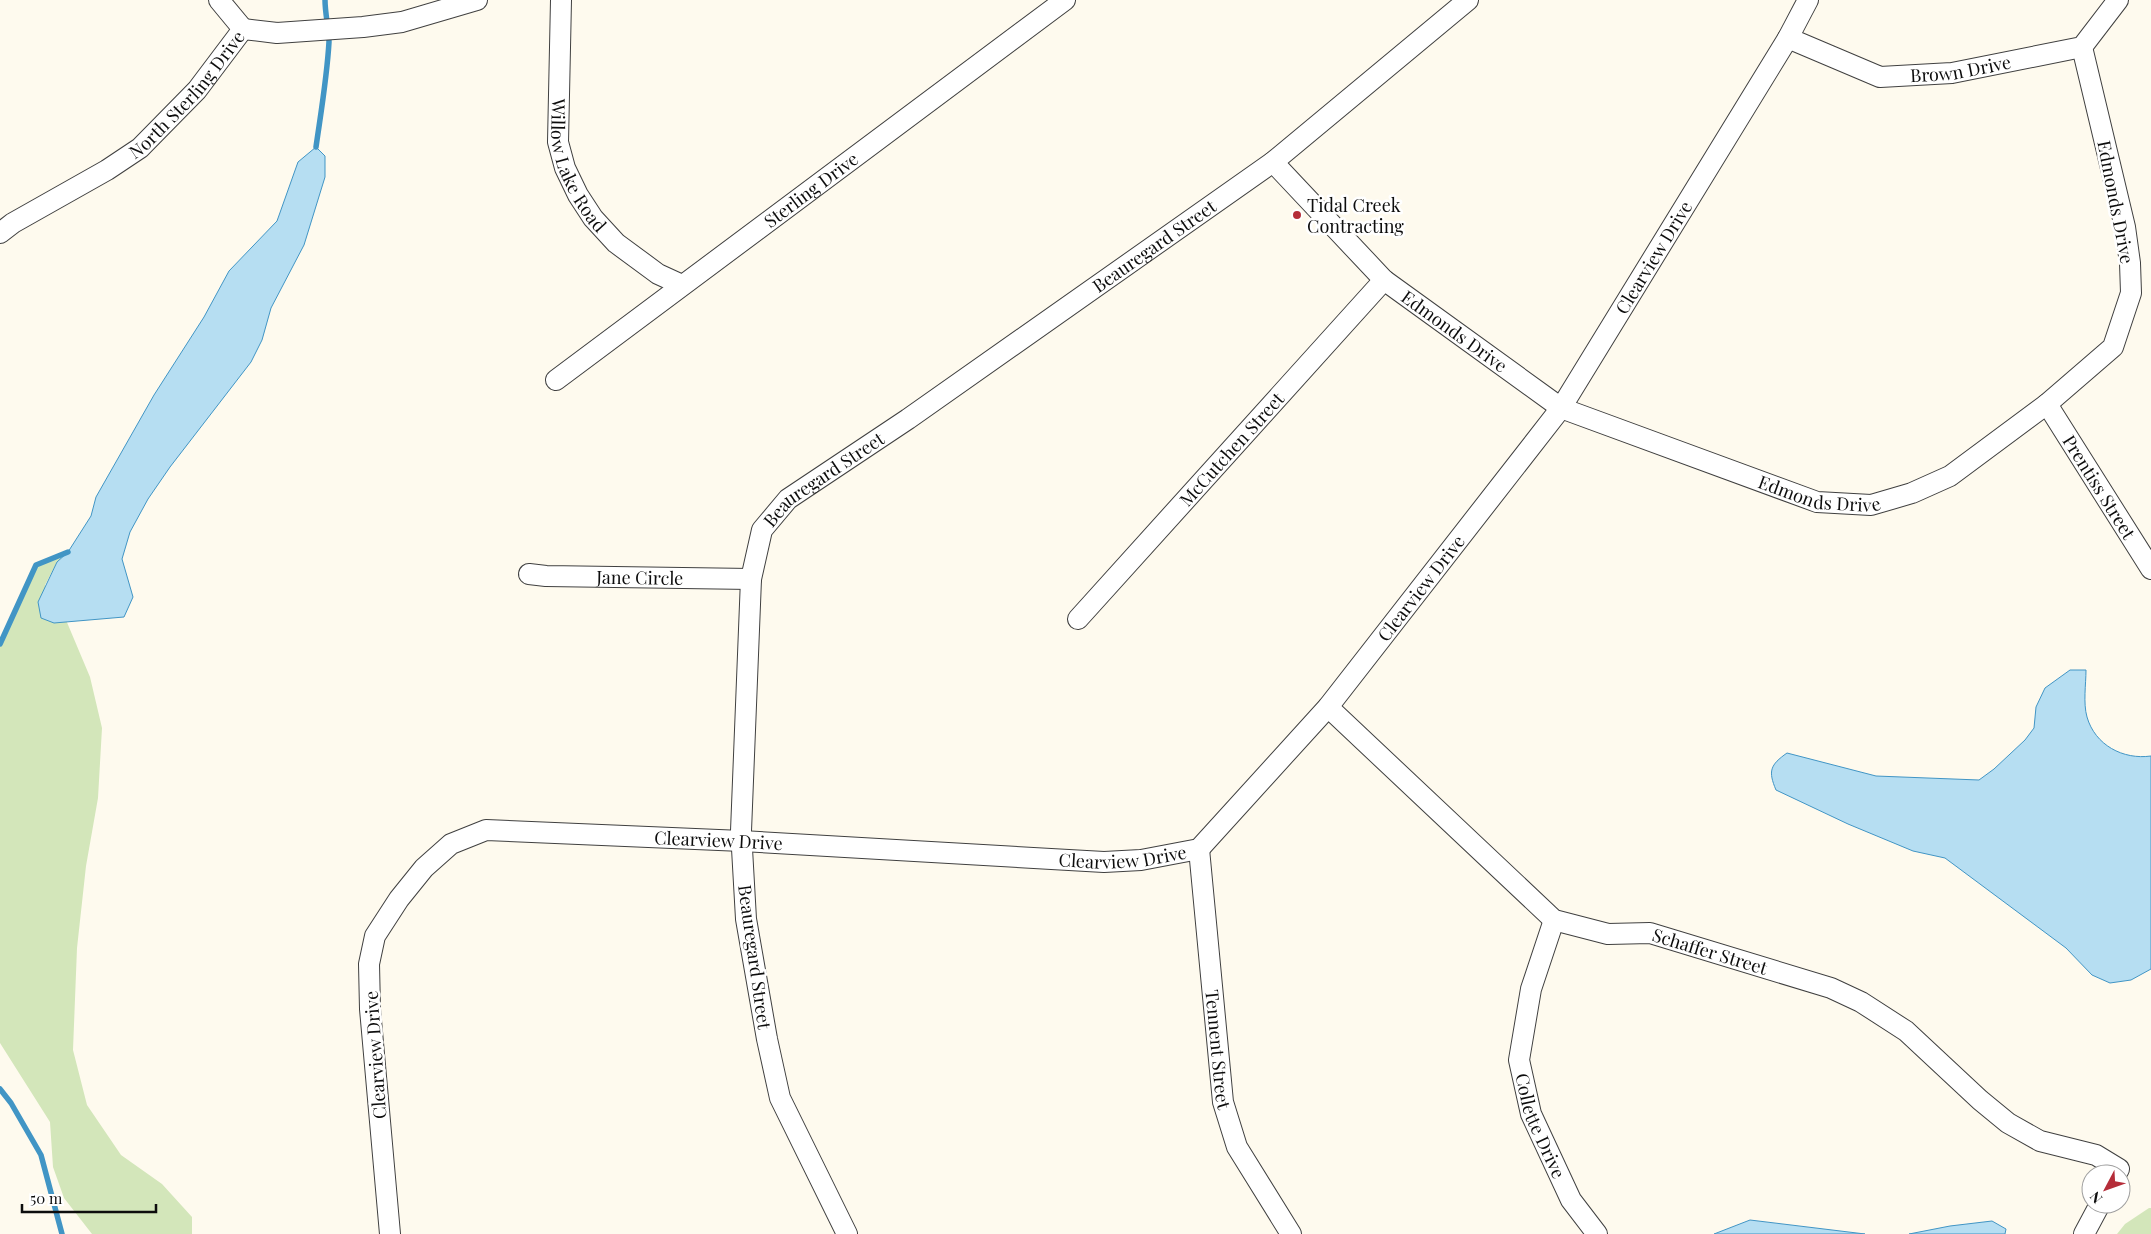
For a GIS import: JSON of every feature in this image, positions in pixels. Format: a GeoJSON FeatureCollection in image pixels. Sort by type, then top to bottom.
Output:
{"type":"FeatureCollection","features":[{"type":"Feature","properties":{"kind":"street"},"geometry":{"type":"LineString","coordinates":[[219,0],[243,29]]}},
{"type":"Feature","properties":{"kind":"street","name":"North Sterling Drive"},"geometry":{"type":"LineString","coordinates":[[0,233],[13,223],[107,170],[140,148],[197,90],[243,29],[277,33],[363,27],[402,22],[477,0]]}},
{"type":"Feature","properties":{"kind":"street","name":"Willow Lake Road"},"geometry":{"type":"LineString","coordinates":[[561,0],[558,142],[565,168],[578,195],[593,218],[616,243],[658,274],[682,286]]}},
{"type":"Feature","properties":{"kind":"street","name":"Sterling Drive"},"geometry":{"type":"LineString","coordinates":[[556,380],[1064,0]]}},
{"type":"Feature","properties":{"kind":"street","name":"Beauregard Street"},"geometry":{"type":"LineString","coordinates":[[847,1234],[780,1098],[767,1039],[746,919],[742,841],[751,579],[762,530],[788,499],[908,419],[1273,162],[1468,0]]}},
{"type":"Feature","properties":{"kind":"street","name":"Clearview Drive"},"geometry":{"type":"LineString","coordinates":[[390,1234],[370,1009],[369,964],[375,936],[382,922],[424,868],[451,844],[486,830],[742,841],[1104,862],[1141,860],[1199,849],[1328,707],[1560,408],[1788,38],[1808,0]]}},
{"type":"Feature","properties":{"kind":"street"},"geometry":{"type":"LineString","coordinates":[[2082,47],[2118,0]]}},
{"type":"Feature","properties":{"kind":"street","name":"Brown Drive"},"geometry":{"type":"LineString","coordinates":[[1788,38],[1880,77],[1952,73],[2082,47]]}},
{"type":"Feature","properties":{"kind":"street","name":"Edmonds Drive"},"geometry":{"type":"LineString","coordinates":[[1273,162],[1384,280],[1560,408],[1817,502],[1871,505],[1912,493],[1950,476],[2046,404],[2113,348],[2131,293],[2130,263],[2125,227],[2082,47]]}},
{"type":"Feature","properties":{"kind":"street","name":"McCutchen Street"},"geometry":{"type":"LineString","coordinates":[[1078,618],[1384,280]]}},
{"type":"Feature","properties":{"kind":"street","name":"Prentiss Street"},"geometry":{"type":"LineString","coordinates":[[2046,404],[2151,569]]}},
{"type":"Feature","properties":{"kind":"street","name":"Jane Circle"},"geometry":{"type":"LineString","coordinates":[[529,574],[751,579]]}},
{"type":"Feature","properties":{"kind":"street","name":"Schaffer Street"},"geometry":{"type":"LineString","coordinates":[[1328,707],[1554,920],[1608,934],[1650,933],[1831,988],[1861,1002],[1906,1031],[1980,1100],[2008,1123],[2040,1140],[2096,1155],[2108,1164]]}},
{"type":"Feature","properties":{"kind":"street","name":"Tennent Street"},"geometry":{"type":"LineString","coordinates":[[1199,849],[1222,1102],[1237,1146],[1291,1234]]}},
{"type":"Feature","properties":{"kind":"street","name":"Collette Drive"},"geometry":{"type":"LineString","coordinates":[[1554,920],[1531,989],[1518,1060],[1531,1114],[1571,1200],[1597,1234]]}},
{"type":"Feature","properties":{"kind":"street"},"geometry":{"type":"LineString","coordinates":[[2084,1234],[2095,1214]]}},
{"type":"Feature","properties":{"kind":"green space"},"geometry":{"type":"Polygon","coordinates":[[[68,552],[57,562],[45,585],[54,623],[66,620],[90,677],[102,728],[98,798],[86,866],[77,948],[73,1050],[87,1105],[121,1155],[162,1184],[192,1217],[192,1234],[92,1234],[64,1198],[53,1167],[50,1122],[0,1043],[0,644],[36,565],[68,552]]]}},
{"type":"Feature","properties":{"kind":"green space"},"geometry":{"type":"Polygon","coordinates":[[[2151,1208],[2151,1234],[2117,1234],[2125,1224],[2151,1208]]]}},
{"type":"Feature","properties":{"kind":"water"},"geometry":{"type":"Polygon","coordinates":[[[316,147],[325,156],[325,177],[304,245],[271,308],[262,340],[251,362],[170,467],[148,499],[130,532],[122,559],[133,597],[124,617],[54,623],[41,618],[38,602],[57,562],[68,552],[91,516],[96,497],[154,395],[204,317],[229,271],[277,221],[298,162],[316,147]]]}},
{"type":"Feature","properties":{"kind":"water"},"geometry":{"type":"Polygon","coordinates":[[[2070,670],[2086,670],[2085,700],[2087,717],[2091,727],[2103,743],[2112,749],[2130,756],[2151,756],[2151,969],[2131,980],[2110,983],[2092,975],[2066,948],[1945,858],[1913,851],[1848,824],[1776,790],[1771,773],[1772,769],[1777,761],[1787,753],[1876,776],[1979,780],[1994,769],[2025,740],[2034,728],[2036,707],[2045,688],[2070,670]]]}},
{"type":"Feature","properties":{"kind":"water"},"geometry":{"type":"Polygon","coordinates":[[[1750,1220],[1865,1234],[1714,1234],[1750,1220]]]}},
{"type":"Feature","properties":{"kind":"water"},"geometry":{"type":"Polygon","coordinates":[[[1992,1221],[2006,1229],[2005,1234],[1909,1234],[1950,1226],[1992,1221]]]}},
{"type":"Feature","properties":{"kind":"waterway"},"geometry":{"type":"LineString","coordinates":[[316,147],[329,42],[325,0]]}},
{"type":"Feature","properties":{"kind":"waterway"},"geometry":{"type":"LineString","coordinates":[[0,644],[36,565],[68,552]]}},
{"type":"Feature","properties":{"kind":"waterway"},"geometry":{"type":"LineString","coordinates":[[0,1089],[11,1103],[41,1155],[62,1234]]}},
{"type":"Feature","properties":{"kind":"place","name":"Tidal Creek Contracting"},"geometry":{"type":"Point","coordinates":[1297,215]}}]}
